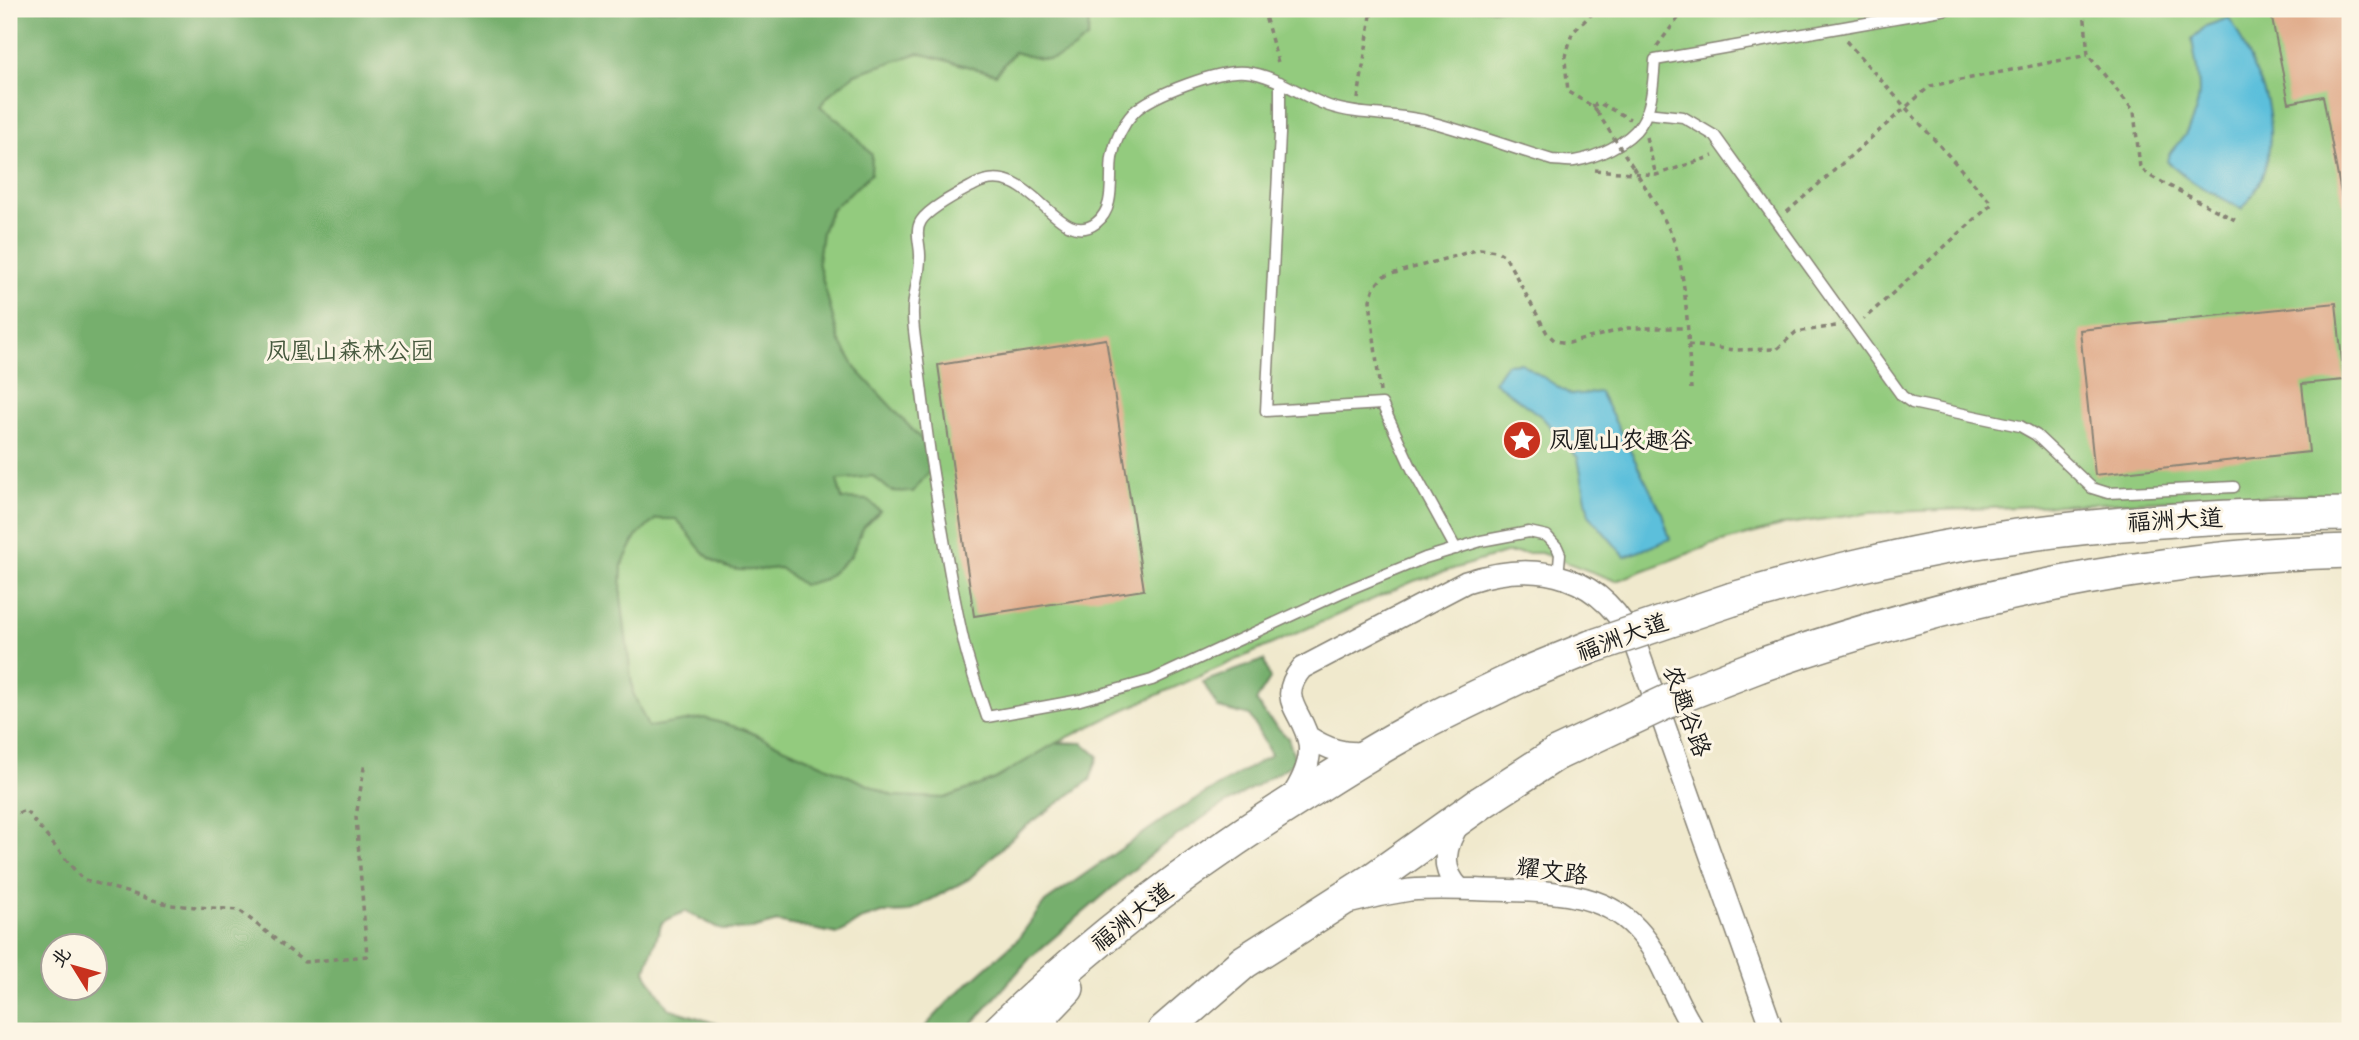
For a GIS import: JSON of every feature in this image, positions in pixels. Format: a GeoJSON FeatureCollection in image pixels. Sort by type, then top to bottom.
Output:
{"type":"FeatureCollection","features":[{"type":"Feature","properties":{"kind":"main road","name":"福洲大道"},"geometry":{"type":"LineString","coordinates":[[999,1031],[1058,976],[1165,890],[1285,807],[1413,729],[1527,673],[1603,643],[1733,599],[1823,574],[1968,543],[2122,523],[2220,517],[2350,514]]}},
{"type":"Feature","properties":{"kind":"main road","name":"福洲大道"},"geometry":{"type":"LineString","coordinates":[[1164,1031],[1244,962],[1371,881],[1556,754],[1673,699],[1761,665],[1885,624],[2049,585],[2124,570],[2197,560],[2350,551]]}},
{"type":"Feature","properties":{"kind":"main road"},"geometry":{"type":"LineString","coordinates":[[1041,1031],[1044,1012],[1051,1003],[1106,953],[1165,890]]}},
{"type":"Feature","properties":{"kind":"street","name":"农趣谷路"},"geometry":{"type":"LineString","coordinates":[[1307,736],[1290,696],[1294,677],[1310,662],[1466,582],[1494,573],[1534,572],[1558,577],[1593,591],[1617,612],[1628,629],[1773,1031]]}},
{"type":"Feature","properties":{"kind":"street"},"geometry":{"type":"LineString","coordinates":[[1307,736],[1332,750],[1345,753],[1373,751]]}},
{"type":"Feature","properties":{"kind":"street"},"geometry":{"type":"LineString","coordinates":[[1285,807],[1306,767],[1310,746],[1307,736]]}},
{"type":"Feature","properties":{"kind":"street"},"geometry":{"type":"LineString","coordinates":[[1460,889],[1451,881],[1445,856],[1449,842],[1466,814]]}},
{"type":"Feature","properties":{"kind":"street","name":"耀文路"},"geometry":{"type":"LineString","coordinates":[[1326,909],[1411,890],[1529,891],[1568,895],[1594,902],[1616,912],[1636,927],[1651,945],[1695,1031]]}},
{"type":"Feature","properties":{"kind":"lane"},"geometry":{"type":"LineString","coordinates":[[1558,577],[1560,563],[1557,547],[1547,536],[1539,533],[1516,534],[1425,558],[1340,593],[1152,680],[1080,700],[986,717],[965,645],[925,423],[913,314],[921,260],[918,232],[921,221],[966,189],[979,182],[997,178],[1022,188],[1065,225],[1075,229],[1093,226],[1104,216],[1115,144],[1132,114],[1148,100],[1217,74],[1245,71],[1280,82],[1328,105],[1421,120],[1552,160],[1573,161],[1592,156],[1626,138],[1641,124],[1646,113],[1655,60],[1947,9]]}},
{"type":"Feature","properties":{"kind":"lane"},"geometry":{"type":"LineString","coordinates":[[1280,82],[1266,411],[1382,404],[1407,460],[1456,549]]}},
{"type":"Feature","properties":{"kind":"lane"},"geometry":{"type":"LineString","coordinates":[[1646,113],[1683,117],[1715,136],[1902,396],[1912,403],[2020,426],[2036,435],[2092,488],[2108,493],[2234,487]]}},
{"type":"Feature","properties":{"kind":"path"},"geometry":{"type":"LineString","coordinates":[[1263,9],[1279,60],[1280,82]]}},
{"type":"Feature","properties":{"kind":"path"},"geometry":{"type":"LineString","coordinates":[[1356,111],[1372,9]]}},
{"type":"Feature","properties":{"kind":"path"},"geometry":{"type":"LineString","coordinates":[[1597,9],[1572,33],[1565,60],[1568,92],[1597,112],[1662,214],[1675,245],[1682,285],[1692,389]]}},
{"type":"Feature","properties":{"kind":"path"},"geometry":{"type":"LineString","coordinates":[[1655,60],[1661,38],[1685,9]]}},
{"type":"Feature","properties":{"kind":"path"},"geometry":{"type":"LineString","coordinates":[[2084,9],[2088,55],[2134,111],[2140,168],[2152,177],[2235,220]]}},
{"type":"Feature","properties":{"kind":"path"},"geometry":{"type":"LineString","coordinates":[[1835,28],[1992,204]]}},
{"type":"Feature","properties":{"kind":"path"},"geometry":{"type":"LineString","coordinates":[[1777,220],[1930,86],[2088,55]]}},
{"type":"Feature","properties":{"kind":"path"},"geometry":{"type":"LineString","coordinates":[[1573,161],[1602,172],[1656,175],[1726,152]]}},
{"type":"Feature","properties":{"kind":"path"},"geometry":{"type":"LineString","coordinates":[[1382,404],[1370,300],[1374,287],[1384,276],[1480,249],[1497,251],[1505,256],[1547,333],[1555,341],[1569,342],[1628,328],[1686,328]]}},
{"type":"Feature","properties":{"kind":"path"},"geometry":{"type":"LineString","coordinates":[[9,817],[25,810],[82,879],[170,905],[239,910],[304,962],[367,956],[356,817],[365,762]]}},
{"type":"Feature","properties":{"kind":"green space"},"geometry":{"type":"Polygon","coordinates":[[[9,9],[2350,9],[2350,493],[1870,513],[1788,524],[1711,545],[1616,581],[1541,553],[1505,553],[1414,581],[1128,708],[1058,742],[1083,743],[1098,756],[1090,780],[1018,832],[969,879],[908,912],[882,913],[860,920],[838,934],[777,922],[752,929],[722,930],[686,911],[662,922],[645,972],[668,1008],[738,1031],[9,1031],[9,9]]]}},
{"type":"Feature","properties":{"kind":"green space","name":"凤凰山森林公园"},"geometry":{"type":"Polygon","coordinates":[[[9,9],[1080,9],[1089,17],[1088,38],[1061,56],[1046,59],[1014,52],[996,74],[919,53],[855,74],[830,94],[820,106],[848,128],[872,155],[871,174],[831,210],[822,232],[818,262],[839,340],[857,370],[923,441],[930,470],[913,492],[891,491],[873,476],[837,480],[842,499],[868,500],[880,511],[863,528],[851,556],[825,579],[803,585],[780,568],[737,570],[719,564],[701,550],[676,519],[656,519],[636,537],[622,565],[621,596],[633,693],[648,727],[704,718],[743,729],[893,796],[945,798],[995,779],[1056,743],[1083,743],[1098,756],[1090,780],[1018,832],[969,879],[908,912],[882,913],[860,920],[838,934],[777,922],[752,929],[722,930],[686,911],[662,922],[645,972],[668,1008],[738,1031],[9,1031],[9,9]]]}},
{"type":"Feature","properties":{"kind":"green space"},"geometry":{"type":"Polygon","coordinates":[[[1264,660],[1270,679],[1256,701],[1267,717],[1288,738],[1296,762],[1210,813],[1159,848],[1030,958],[966,1031],[921,1031],[951,999],[1018,939],[1045,902],[1174,812],[1271,755],[1250,716],[1218,708],[1203,682],[1264,660]]]}},
{"type":"Feature","properties":{"kind":"water"},"geometry":{"type":"Polygon","coordinates":[[[2229,18],[2239,33],[2262,86],[2267,102],[2270,131],[2263,172],[2242,209],[2192,182],[2167,161],[2185,135],[2196,109],[2199,88],[2192,39],[2206,26],[2229,18]]]}},
{"type":"Feature","properties":{"kind":"water"},"geometry":{"type":"Polygon","coordinates":[[[1521,363],[1571,395],[1600,392],[1662,513],[1670,539],[1625,557],[1589,515],[1578,458],[1542,417],[1494,382],[1506,364],[1521,363]]]}},
{"type":"Feature","properties":{"kind":"building"},"geometry":{"type":"Polygon","coordinates":[[[2270,9],[2350,9],[2350,203],[2343,204],[2323,96],[2289,103],[2270,9]]]}},
{"type":"Feature","properties":{"kind":"building"},"geometry":{"type":"Polygon","coordinates":[[[2336,303],[2344,380],[2302,384],[2309,452],[2095,475],[2080,330],[2336,303]]]}},
{"type":"Feature","properties":{"kind":"building"},"geometry":{"type":"Polygon","coordinates":[[[1106,339],[1144,590],[974,616],[938,365],[1106,339]]]}},
{"type":"Feature","properties":{"kind":"place","name":"凤凰山农趣谷"},"geometry":{"type":"Point","coordinates":[1522,440]}}]}
